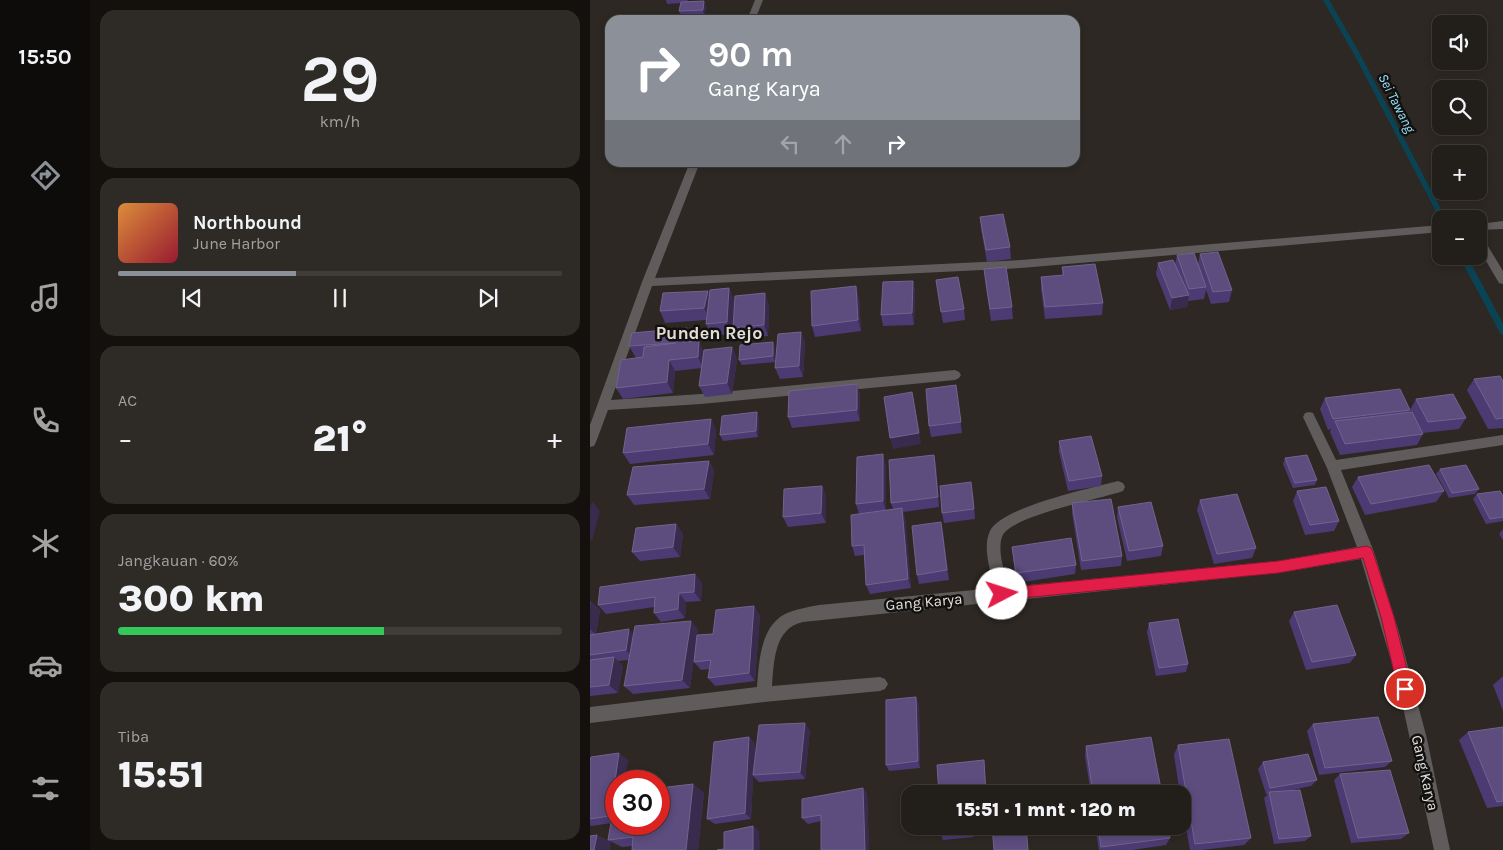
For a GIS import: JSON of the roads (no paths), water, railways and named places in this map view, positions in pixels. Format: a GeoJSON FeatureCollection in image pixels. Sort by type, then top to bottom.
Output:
{"type":"FeatureCollection","features":[{"type":"Feature","properties":{"kind":"street"},"geometry":{"type":"LineString","coordinates":[[753,15],[760,0]]}},
{"type":"Feature","properties":{"kind":"street"},"geometry":{"type":"LineString","coordinates":[[590,442],[648,282],[693,167]]}},
{"type":"Feature","properties":{"kind":"street"},"geometry":{"type":"LineString","coordinates":[[1487,226],[1503,225]]}},
{"type":"Feature","properties":{"kind":"street"},"geometry":{"type":"LineString","coordinates":[[648,282],[1021,264],[1432,230]]}},
{"type":"Feature","properties":{"kind":"street"},"geometry":{"type":"LineString","coordinates":[[1487,254],[1503,280]]}},
{"type":"Feature","properties":{"kind":"street"},"geometry":{"type":"LineString","coordinates":[[604,405],[701,399],[955,375]]}},
{"type":"Feature","properties":{"kind":"street"},"geometry":{"type":"LineString","coordinates":[[1309,417],[1334,466],[1367,552]]}},
{"type":"Feature","properties":{"kind":"street"},"geometry":{"type":"LineString","coordinates":[[1334,466],[1503,440]]}},
{"type":"Feature","properties":{"kind":"street"},"geometry":{"type":"LineString","coordinates":[[1002,594],[994,542],[996,532],[1002,525],[1017,516],[1118,487]]}},
{"type":"Feature","properties":{"kind":"street","name":"Gang Karya"},"geometry":{"type":"LineString","coordinates":[[764,694],[770,646],[775,632],[789,619],[819,612],[1278,567],[1367,552],[1388,617],[1442,850]]}},
{"type":"Feature","properties":{"kind":"street"},"geometry":{"type":"LineString","coordinates":[[590,715],[764,694],[880,684]]}},
{"type":"Feature","properties":{"kind":"waterway","name":"Sei Tawang"},"geometry":{"type":"LineString","coordinates":[[1326,0],[1357,54],[1438,210]]}},
{"type":"Feature","properties":{"kind":"waterway","name":"Sei Tawang"},"geometry":{"type":"LineString","coordinates":[[1468,265],[1503,331]]}},
{"type":"Feature","properties":{"kind":"district","name":"Punden Rejo"},"geometry":{"type":"Point","coordinates":[709,333]}}]}
